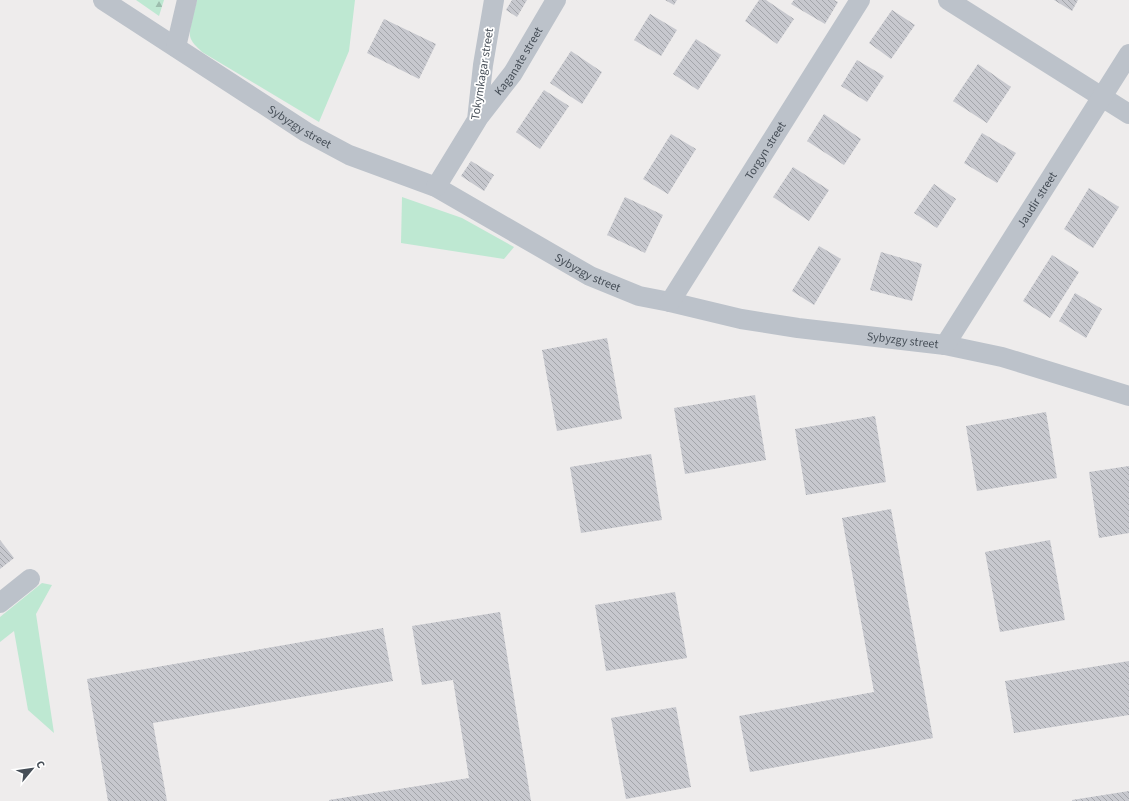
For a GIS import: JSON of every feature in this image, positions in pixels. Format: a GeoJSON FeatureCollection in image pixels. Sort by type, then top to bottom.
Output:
{"type":"FeatureCollection","features":[{"type":"Feature","properties":{"kind":"street","name":"Sybyzgy street"},"geometry":{"type":"LineString","coordinates":[[103,0],[306,132],[349,155],[436,187],[590,276],[639,296],[741,319],[798,328],[945,344],[1002,357],[1129,396]]}},
{"type":"Feature","properties":{"kind":"street"},"geometry":{"type":"LineString","coordinates":[[176,47],[187,0]]}},
{"type":"Feature","properties":{"kind":"street","name":"Tokymkagar street"},"geometry":{"type":"LineString","coordinates":[[436,187],[477,120],[494,0]]}},
{"type":"Feature","properties":{"kind":"street","name":"Kaganate street"},"geometry":{"type":"LineString","coordinates":[[477,120],[513,73],[556,0]]}},
{"type":"Feature","properties":{"kind":"street","name":"Torgyn street"},"geometry":{"type":"LineString","coordinates":[[670,302],[860,0]]}},
{"type":"Feature","properties":{"kind":"street"},"geometry":{"type":"LineString","coordinates":[[948,0],[1129,114]]}},
{"type":"Feature","properties":{"kind":"street","name":"Jaudir street"},"geometry":{"type":"LineString","coordinates":[[945,344],[1129,54]]}},
{"type":"Feature","properties":{"kind":"street"},"geometry":{"type":"LineString","coordinates":[[0,603],[30,579]]}},
{"type":"Feature","properties":{"kind":"green space"},"geometry":{"type":"Polygon","coordinates":[[[136,0],[164,0],[159,16],[136,0]]]}},
{"type":"Feature","properties":{"kind":"green space"},"geometry":{"type":"Polygon","coordinates":[[[197,0],[355,0],[349,51],[319,122],[202,52],[198,48],[190,36],[191,23],[197,0]]]}},
{"type":"Feature","properties":{"kind":"green space"},"geometry":{"type":"Polygon","coordinates":[[[402,197],[462,218],[514,247],[504,259],[401,243],[402,197]]]}},
{"type":"Feature","properties":{"kind":"green space"},"geometry":{"type":"Polygon","coordinates":[[[42,583],[52,585],[36,614],[54,733],[28,710],[14,631],[0,642],[0,617],[42,583]]]}},
{"type":"Feature","properties":{"kind":"building"},"geometry":{"type":"Polygon","coordinates":[[[512,0],[527,0],[517,17],[506,10],[512,0]]]}},
{"type":"Feature","properties":{"kind":"building"},"geometry":{"type":"Polygon","coordinates":[[[665,0],[677,0],[674,5],[665,0]]]}},
{"type":"Feature","properties":{"kind":"building"},"geometry":{"type":"Polygon","coordinates":[[[759,0],[766,0],[794,19],[777,44],[745,21],[759,0]]]}},
{"type":"Feature","properties":{"kind":"building"},"geometry":{"type":"Polygon","coordinates":[[[794,0],[834,0],[838,2],[825,24],[791,4],[794,0]]]}},
{"type":"Feature","properties":{"kind":"building"},"geometry":{"type":"Polygon","coordinates":[[[1054,0],[1078,0],[1072,11],[1054,0]]]}},
{"type":"Feature","properties":{"kind":"building"},"geometry":{"type":"Polygon","coordinates":[[[892,10],[915,25],[891,59],[869,43],[892,10]]]}},
{"type":"Feature","properties":{"kind":"building"},"geometry":{"type":"Polygon","coordinates":[[[650,14],[677,30],[661,56],[634,40],[650,14]]]}},
{"type":"Feature","properties":{"kind":"building"},"geometry":{"type":"Polygon","coordinates":[[[384,19],[436,44],[419,79],[367,53],[384,19]]]}},
{"type":"Feature","properties":{"kind":"building"},"geometry":{"type":"Polygon","coordinates":[[[696,39],[721,55],[698,90],[673,74],[696,39]]]}},
{"type":"Feature","properties":{"kind":"building"},"geometry":{"type":"Polygon","coordinates":[[[571,51],[602,72],[582,104],[550,83],[571,51]]]}},
{"type":"Feature","properties":{"kind":"building"},"geometry":{"type":"Polygon","coordinates":[[[857,60],[884,76],[867,102],[841,86],[857,60]]]}},
{"type":"Feature","properties":{"kind":"building"},"geometry":{"type":"Polygon","coordinates":[[[978,64],[1011,87],[987,123],[953,101],[978,64]]]}},
{"type":"Feature","properties":{"kind":"building"},"geometry":{"type":"Polygon","coordinates":[[[544,90],[569,106],[540,149],[516,132],[544,90]]]}},
{"type":"Feature","properties":{"kind":"building"},"geometry":{"type":"Polygon","coordinates":[[[824,114],[861,139],[844,165],[807,141],[824,114]]]}},
{"type":"Feature","properties":{"kind":"building"},"geometry":{"type":"Polygon","coordinates":[[[982,133],[1016,153],[997,183],[964,163],[982,133]]]}},
{"type":"Feature","properties":{"kind":"building"},"geometry":{"type":"Polygon","coordinates":[[[671,134],[696,149],[668,194],[643,179],[671,134]]]}},
{"type":"Feature","properties":{"kind":"building"},"geometry":{"type":"Polygon","coordinates":[[[471,161],[494,175],[484,191],[461,176],[471,161]]]}},
{"type":"Feature","properties":{"kind":"building"},"geometry":{"type":"Polygon","coordinates":[[[793,167],[829,190],[809,221],[773,197],[793,167]]]}},
{"type":"Feature","properties":{"kind":"building"},"geometry":{"type":"Polygon","coordinates":[[[934,184],[956,199],[937,228],[914,213],[934,184]]]}},
{"type":"Feature","properties":{"kind":"building"},"geometry":{"type":"Polygon","coordinates":[[[1089,188],[1119,207],[1093,248],[1064,229],[1089,188]]]}},
{"type":"Feature","properties":{"kind":"building"},"geometry":{"type":"Polygon","coordinates":[[[625,197],[663,215],[645,253],[607,235],[625,197]]]}},
{"type":"Feature","properties":{"kind":"building"},"geometry":{"type":"Polygon","coordinates":[[[819,246],[841,259],[814,305],[792,291],[819,246]]]}},
{"type":"Feature","properties":{"kind":"building"},"geometry":{"type":"Polygon","coordinates":[[[881,252],[922,264],[912,301],[870,290],[881,252]]]}},
{"type":"Feature","properties":{"kind":"building"},"geometry":{"type":"Polygon","coordinates":[[[1052,255],[1079,272],[1050,318],[1023,301],[1052,255]]]}},
{"type":"Feature","properties":{"kind":"building"},"geometry":{"type":"Polygon","coordinates":[[[1075,293],[1102,309],[1086,338],[1059,321],[1075,293]]]}},
{"type":"Feature","properties":{"kind":"building"},"geometry":{"type":"Polygon","coordinates":[[[607,338],[622,419],[557,431],[542,350],[607,338]]]}},
{"type":"Feature","properties":{"kind":"building"},"geometry":{"type":"Polygon","coordinates":[[[755,395],[766,460],[685,474],[674,408],[755,395]]]}},
{"type":"Feature","properties":{"kind":"building"},"geometry":{"type":"Polygon","coordinates":[[[1046,412],[1057,478],[977,491],[966,426],[1046,412]]]}},
{"type":"Feature","properties":{"kind":"building"},"geometry":{"type":"Polygon","coordinates":[[[875,416],[886,482],[806,495],[795,429],[875,416]]]}},
{"type":"Feature","properties":{"kind":"building"},"geometry":{"type":"Polygon","coordinates":[[[651,454],[662,520],[581,533],[570,467],[651,454]]]}},
{"type":"Feature","properties":{"kind":"building"},"geometry":{"type":"Polygon","coordinates":[[[1129,466],[1129,533],[1099,538],[1089,472],[1129,466]]]}},
{"type":"Feature","properties":{"kind":"building"},"geometry":{"type":"Polygon","coordinates":[[[891,509],[933,738],[750,772],[739,716],[874,692],[842,518],[891,509]]]}},
{"type":"Feature","properties":{"kind":"building"},"geometry":{"type":"Polygon","coordinates":[[[0,540],[14,558],[0,569],[0,540]]]}},
{"type":"Feature","properties":{"kind":"building"},"geometry":{"type":"Polygon","coordinates":[[[1050,540],[1065,620],[1000,632],[985,552],[1050,540]]]}},
{"type":"Feature","properties":{"kind":"building"},"geometry":{"type":"Polygon","coordinates":[[[675,592],[687,658],[606,671],[595,605],[675,592]]]}},
{"type":"Feature","properties":{"kind":"building"},"geometry":{"type":"Polygon","coordinates":[[[500,612],[531,801],[329,801],[469,778],[453,680],[422,685],[412,626],[500,612]]]}},
{"type":"Feature","properties":{"kind":"building"},"geometry":{"type":"Polygon","coordinates":[[[383,628],[393,681],[153,723],[167,801],[108,801],[87,679],[383,628]]]}},
{"type":"Feature","properties":{"kind":"building"},"geometry":{"type":"Polygon","coordinates":[[[1129,661],[1129,715],[1014,733],[1005,681],[1129,661]]]}},
{"type":"Feature","properties":{"kind":"building"},"geometry":{"type":"Polygon","coordinates":[[[676,707],[691,787],[626,799],[611,718],[676,707]]]}},
{"type":"Feature","properties":{"kind":"building"},"geometry":{"type":"Polygon","coordinates":[[[1129,791],[1129,801],[1072,801],[1072,800],[1129,791]]]}}]}
